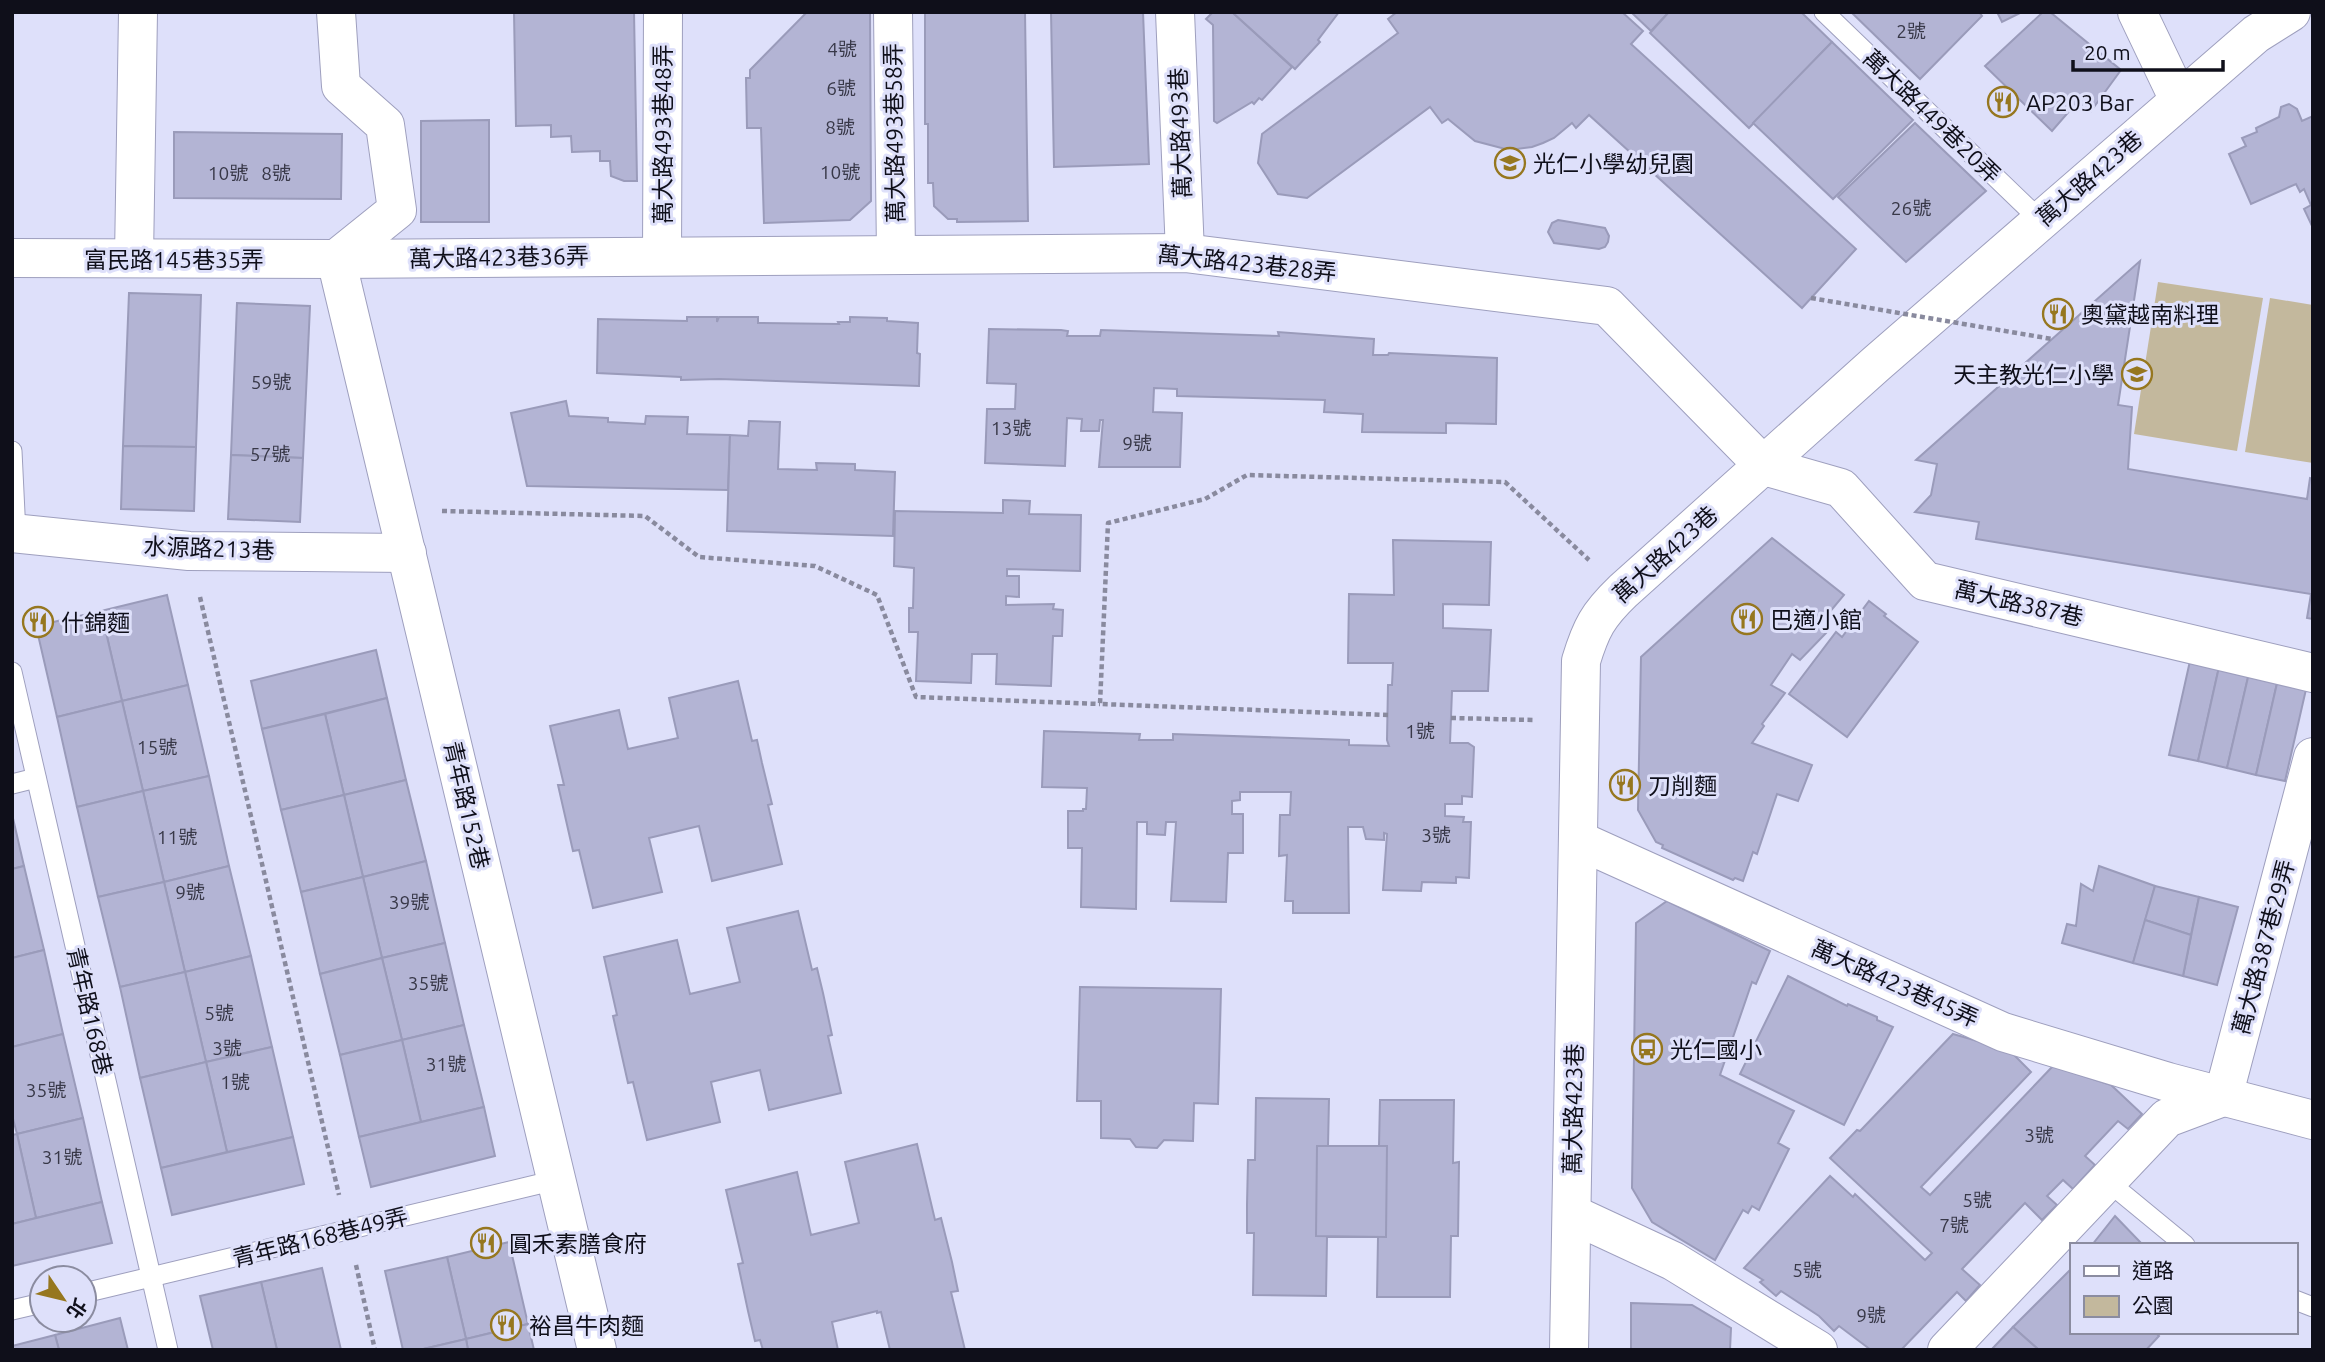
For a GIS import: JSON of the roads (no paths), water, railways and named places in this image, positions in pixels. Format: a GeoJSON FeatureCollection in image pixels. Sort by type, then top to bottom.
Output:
{"type":"FeatureCollection","features":[{"type":"Feature","properties":{"kind":"street"},"geometry":{"type":"LineString","coordinates":[[134,258],[138,12]]}},
{"type":"Feature","properties":{"kind":"street"},"geometry":{"type":"LineString","coordinates":[[336,12],[341,86],[385,125],[397,210],[336,259]]}},
{"type":"Feature","properties":{"kind":"street","name":"萬大路493巷48弄"},"geometry":{"type":"LineString","coordinates":[[662,255],[663,12]]}},
{"type":"Feature","properties":{"kind":"street","name":"萬大路493巷58弄"},"geometry":{"type":"LineString","coordinates":[[893,12],[896,254]]}},
{"type":"Feature","properties":{"kind":"street","name":"萬大路493巷"},"geometry":{"type":"LineString","coordinates":[[1175,12],[1185,253]]}},
{"type":"Feature","properties":{"kind":"street"},"geometry":{"type":"LineString","coordinates":[[2137,12],[2179,100]]}},
{"type":"Feature","properties":{"kind":"street","name":"萬大路423巷"},"geometry":{"type":"LineString","coordinates":[[1569,1350],[1581,661],[1590,632],[1605,608],[1623,591],[1876,364],[2256,34],[2291,12]]}},
{"type":"Feature","properties":{"kind":"street","name":"萬大路423巷28弄"},"geometry":{"type":"LineString","coordinates":[[662,255],[1185,253],[1607,306],[1764,466]]}},
{"type":"Feature","properties":{"kind":"street","name":"萬大路423巷36弄"},"geometry":{"type":"LineString","coordinates":[[336,259],[662,255]]}},
{"type":"Feature","properties":{"kind":"street","name":"富民路145巷35弄"},"geometry":{"type":"LineString","coordinates":[[12,258],[336,259]]}},
{"type":"Feature","properties":{"kind":"street","name":"青年路152巷"},"geometry":{"type":"LineString","coordinates":[[336,259],[597,1350]]}},
{"type":"Feature","properties":{"kind":"street","name":"萬大路387巷"},"geometry":{"type":"LineString","coordinates":[[1764,466],[1841,488],[1925,581],[2313,673]]}},
{"type":"Feature","properties":{"kind":"street","name":"水源路213巷"},"geometry":{"type":"LineString","coordinates":[[13,536],[190,551],[407,552]]}},
{"type":"Feature","properties":{"kind":"street","name":"萬大路387巷29弄"},"geometry":{"type":"LineString","coordinates":[[2224,1097],[2313,757]]}},
{"type":"Feature","properties":{"kind":"street","name":"萬大路423巷45弄"},"geometry":{"type":"LineString","coordinates":[[1578,840],[2003,1032],[2224,1097],[2313,1120]]}},
{"type":"Feature","properties":{"kind":"street"},"geometry":{"type":"LineString","coordinates":[[1947,1350],[2167,1118],[2224,1097]]}},
{"type":"Feature","properties":{"kind":"street"},"geometry":{"type":"LineString","coordinates":[[1572,1214],[1673,1261],[1818,1350]]}},
{"type":"Feature","properties":{"kind":"lane","name":"萬大路449巷20弄"},"geometry":{"type":"LineString","coordinates":[[1824,12],[2040,220]]}},
{"type":"Feature","properties":{"kind":"lane"},"geometry":{"type":"LineString","coordinates":[[12,451],[13,536]]}},
{"type":"Feature","properties":{"kind":"lane","name":"青年路168巷"},"geometry":{"type":"LineString","coordinates":[[12,672],[168,1350]]}},
{"type":"Feature","properties":{"kind":"lane"},"geometry":{"type":"LineString","coordinates":[[12,784],[36,778]]}},
{"type":"Feature","properties":{"kind":"lane","name":"青年路168巷49弄"},"geometry":{"type":"LineString","coordinates":[[98,1290],[556,1180]]}},
{"type":"Feature","properties":{"kind":"lane"},"geometry":{"type":"LineString","coordinates":[[2106,1180],[2183,1243]]}},
{"type":"Feature","properties":{"kind":"place","name":"AP203 Bar"},"geometry":{"type":"Point","coordinates":[2003,102]}},
{"type":"Feature","properties":{"kind":"place","name":"光仁小學幼兒園"},"geometry":{"type":"Point","coordinates":[1510,163]}},
{"type":"Feature","properties":{"kind":"place","name":"奧黛越南料理"},"geometry":{"type":"Point","coordinates":[2058,314]}},
{"type":"Feature","properties":{"kind":"place","name":"天主教光仁小學"},"geometry":{"type":"Point","coordinates":[2137,374]}},
{"type":"Feature","properties":{"kind":"place","name":"巴適小館"},"geometry":{"type":"Point","coordinates":[1747,619]}},
{"type":"Feature","properties":{"kind":"place","name":"什錦麵"},"geometry":{"type":"Point","coordinates":[38,622]}},
{"type":"Feature","properties":{"kind":"place","name":"刀削麵"},"geometry":{"type":"Point","coordinates":[1625,785]}},
{"type":"Feature","properties":{"kind":"place","name":"光仁國小"},"geometry":{"type":"Point","coordinates":[1647,1049]}},
{"type":"Feature","properties":{"kind":"place","name":"圓禾素膳食府"},"geometry":{"type":"Point","coordinates":[486,1243]}},
{"type":"Feature","properties":{"kind":"place","name":"裕昌牛肉麵"},"geometry":{"type":"Point","coordinates":[506,1325]}}]}
